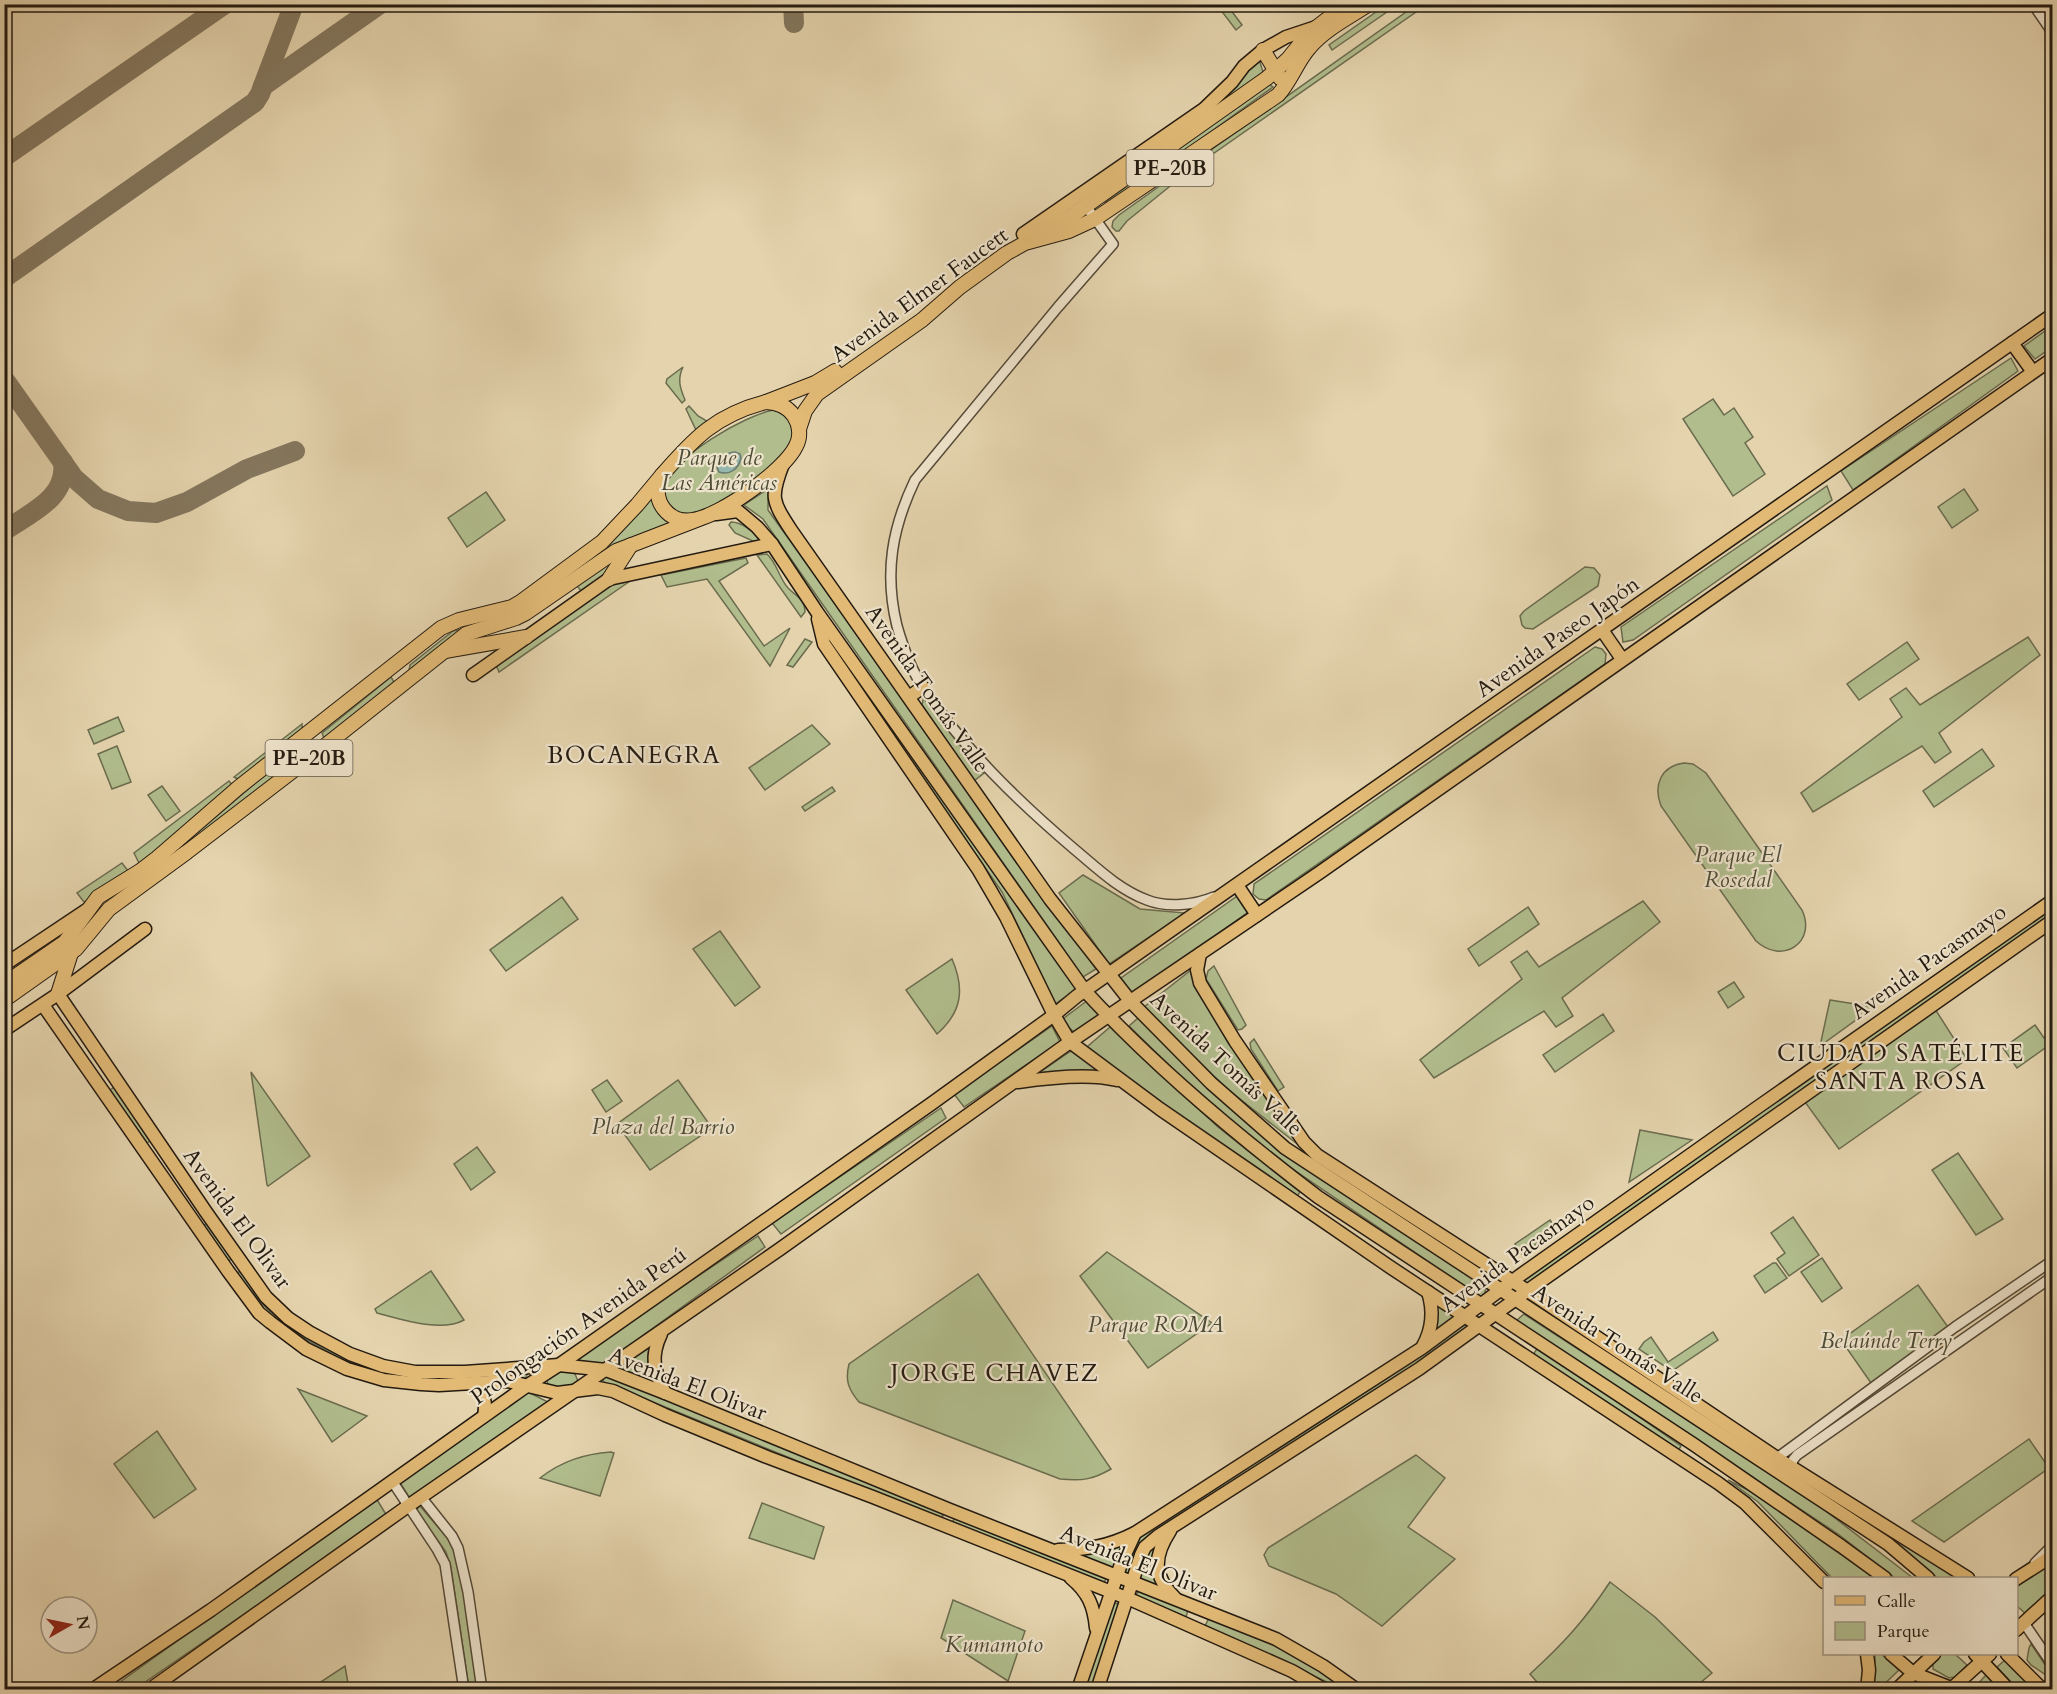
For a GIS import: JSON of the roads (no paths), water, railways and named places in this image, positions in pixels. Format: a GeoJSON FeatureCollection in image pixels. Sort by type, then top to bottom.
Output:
{"type":"FeatureCollection","features":[{"type":"Feature","properties":{"kind":"highway","name":"Avenida Elmer Faucett"},"geometry":{"type":"LineString","coordinates":[[799,429],[805,411],[817,394],[922,320],[960,287],[1007,253],[1026,243],[1069,231],[1095,219],[1281,92],[1320,31],[1347,4]]}},
{"type":"Feature","properties":{"kind":"highway","name":"Avenida Elmer Faucett"},"geometry":{"type":"LineString","coordinates":[[766,402],[815,382],[844,366],[923,309],[952,281],[1013,239],[1058,224],[1276,71],[1288,60],[1309,33],[1320,31],[1369,4]]}},
{"type":"Feature","properties":{"kind":"highway"},"geometry":{"type":"LineString","coordinates":[[1263,50],[1280,77],[1281,92]]}},
{"type":"Feature","properties":{"kind":"highway"},"geometry":{"type":"LineString","coordinates":[[766,402],[788,409],[799,429]]}},
{"type":"Feature","properties":{"kind":"highway","name":"PE-20B"},"geometry":{"type":"LineString","coordinates":[[4,984],[60,947],[72,935],[98,897],[149,864],[239,786],[441,628],[459,620],[518,604],[596,548],[637,505],[691,442],[707,429],[738,412],[766,402]]}},
{"type":"Feature","properties":{"kind":"highway","name":"PE-20B"},"geometry":{"type":"LineString","coordinates":[[4,1000],[81,945],[109,909],[270,788],[466,634],[526,613],[610,556],[735,501],[760,484],[783,463],[797,445],[799,429]]}},
{"type":"Feature","properties":{"kind":"highway"},"geometry":{"type":"LineString","coordinates":[[662,475],[658,486],[658,497],[667,512],[682,520],[703,517]]}},
{"type":"Feature","properties":{"kind":"highway"},"geometry":{"type":"LineString","coordinates":[[609,579],[631,545]]}},
{"type":"Feature","properties":{"kind":"highway"},"geometry":{"type":"LineString","coordinates":[[443,651],[526,638]]}},
{"type":"Feature","properties":{"kind":"highway"},"geometry":{"type":"LineString","coordinates":[[58,994],[71,953]]}},
{"type":"Feature","properties":{"kind":"main road","name":"Avenida Elmer Faucett"},"geometry":{"type":"LineString","coordinates":[[1023,234],[1204,109],[1232,82],[1244,66],[1263,50],[1286,37],[1320,31]]}},
{"type":"Feature","properties":{"kind":"main road","name":"Avenida Paseo Japón"},"geometry":{"type":"LineString","coordinates":[[1084,991],[2052,315]]}},
{"type":"Feature","properties":{"kind":"main road"},"geometry":{"type":"LineString","coordinates":[[2012,343],[2033,372]]}},
{"type":"Feature","properties":{"kind":"main road"},"geometry":{"type":"LineString","coordinates":[[149,1689],[408,1506],[662,1332],[1017,1082],[1070,1042],[1257,915],[2052,359]]}},
{"type":"Feature","properties":{"kind":"main road","name":"Avenida Tomás Valle"},"geometry":{"type":"LineString","coordinates":[[783,463],[775,485],[774,497],[777,509],[1050,898],[1131,1002],[1211,1083],[1285,1148],[1888,1544],[1927,1577]]}},
{"type":"Feature","properties":{"kind":"main road","name":"Avenida Tomás Valle"},"geometry":{"type":"LineString","coordinates":[[703,517],[738,511],[772,544],[817,612],[1084,991],[1183,1088],[1264,1156],[1318,1197],[1751,1483],[1884,1577]]}},
{"type":"Feature","properties":{"kind":"main road"},"geometry":{"type":"LineString","coordinates":[[473,675],[609,579],[772,544]]}},
{"type":"Feature","properties":{"kind":"main road","name":"Avenida Tomás Valle"},"geometry":{"type":"LineString","coordinates":[[817,612],[824,644],[978,869],[1006,917],[1054,1015],[1070,1042],[1122,1081],[1428,1292],[1718,1483],[1745,1503],[1823,1581]]}},
{"type":"Feature","properties":{"kind":"main road"},"geometry":{"type":"LineString","coordinates":[[1602,630],[1622,659]]}},
{"type":"Feature","properties":{"kind":"main road"},"geometry":{"type":"LineString","coordinates":[[909,697],[922,687]]}},
{"type":"Feature","properties":{"kind":"main road"},"geometry":{"type":"LineString","coordinates":[[1232,888],[1257,915]]}},
{"type":"Feature","properties":{"kind":"main road","name":"Avenida Pacasmayo"},"geometry":{"type":"LineString","coordinates":[[1052,1550],[1094,1549],[1135,1533],[1422,1348],[1647,1185],[2052,901]]}},
{"type":"Feature","properties":{"kind":"main road"},"geometry":{"type":"LineString","coordinates":[[4,965],[89,909]]}},
{"type":"Feature","properties":{"kind":"main road","name":"Avenida Pacasmayo"},"geometry":{"type":"LineString","coordinates":[[1097,1689],[1145,1547],[1175,1524],[1325,1431],[1480,1327],[1514,1300],[2052,921]]}},
{"type":"Feature","properties":{"kind":"main road"},"geometry":{"type":"LineString","coordinates":[[4,1030],[43,1005],[145,929]]}},
{"type":"Feature","properties":{"kind":"main road","name":"Avenida Tomás Valle"},"geometry":{"type":"LineString","coordinates":[[1200,954],[1197,970],[1200,983],[1235,1041],[1304,1142],[1317,1155],[1512,1281],[1777,1458],[1966,1577]]}},
{"type":"Feature","properties":{"kind":"main road","name":"Prolongación Avenida Perú"},"geometry":{"type":"LineString","coordinates":[[92,1689],[211,1610],[528,1385],[564,1366],[913,1117],[1084,991]]}},
{"type":"Feature","properties":{"kind":"main road","name":"Avenida El Olivar"},"geometry":{"type":"LineString","coordinates":[[58,994],[266,1297],[288,1318],[350,1354],[383,1366],[414,1372],[459,1373],[564,1366],[606,1371],[664,1392],[1116,1577],[1276,1639],[1358,1689]]}},
{"type":"Feature","properties":{"kind":"main road","name":"Avenida El Olivar"},"geometry":{"type":"LineString","coordinates":[[43,1005],[259,1313],[306,1349],[346,1369],[384,1380],[439,1385],[508,1381],[557,1393],[598,1388],[613,1390],[767,1457],[1112,1592],[1265,1658],[1325,1689]]}},
{"type":"Feature","properties":{"kind":"main road"},"geometry":{"type":"LineString","coordinates":[[51,1017],[66,1006]]}},
{"type":"Feature","properties":{"kind":"main road"},"geometry":{"type":"LineString","coordinates":[[1855,1038],[1866,1052]]}},
{"type":"Feature","properties":{"kind":"main road"},"geometry":{"type":"LineString","coordinates":[[99,1085],[114,1076]]}},
{"type":"Feature","properties":{"kind":"main road"},"geometry":{"type":"LineString","coordinates":[[1017,1082],[1099,1077],[1122,1081]]}},
{"type":"Feature","properties":{"kind":"main road"},"geometry":{"type":"LineString","coordinates":[[149,1156],[161,1147]]}},
{"type":"Feature","properties":{"kind":"main road"},"geometry":{"type":"LineString","coordinates":[[171,1188],[183,1179]]}},
{"type":"Feature","properties":{"kind":"main road"},"geometry":{"type":"LineString","coordinates":[[1647,1185],[1657,1199]]}},
{"type":"Feature","properties":{"kind":"main road"},"geometry":{"type":"LineString","coordinates":[[194,1221],[206,1212]]}},
{"type":"Feature","properties":{"kind":"main road"},"geometry":{"type":"LineString","coordinates":[[1422,1348],[1431,1325],[1432,1308],[1428,1292]]}},
{"type":"Feature","properties":{"kind":"main road"},"geometry":{"type":"LineString","coordinates":[[662,1332],[654,1347],[654,1361],[655,1372],[664,1392]]}},
{"type":"Feature","properties":{"kind":"main road"},"geometry":{"type":"LineString","coordinates":[[564,1366],[581,1374],[583,1379],[577,1390]]}},
{"type":"Feature","properties":{"kind":"main road"},"geometry":{"type":"LineString","coordinates":[[475,1383],[480,1388],[486,1402],[484,1416]]}},
{"type":"Feature","properties":{"kind":"main road"},"geometry":{"type":"LineString","coordinates":[[1175,1524],[1159,1551],[1158,1569],[1165,1588],[1178,1601]]}},
{"type":"Feature","properties":{"kind":"main road"},"geometry":{"type":"LineString","coordinates":[[1078,1689],[1125,1552],[1135,1533]]}},
{"type":"Feature","properties":{"kind":"main road"},"geometry":{"type":"LineString","coordinates":[[2019,1577],[2052,1556]]}},
{"type":"Feature","properties":{"kind":"main road"},"geometry":{"type":"LineString","coordinates":[[1063,1572],[1074,1580],[1089,1598],[1094,1611],[1097,1632]]}},
{"type":"Feature","properties":{"kind":"main road"},"geometry":{"type":"LineString","coordinates":[[2019,1623],[2052,1599]]}},
{"type":"Feature","properties":{"kind":"main road"},"geometry":{"type":"LineString","coordinates":[[1867,1655],[1869,1670],[1867,1689]]}},
{"type":"Feature","properties":{"kind":"main road"},"geometry":{"type":"LineString","coordinates":[[1893,1655],[1913,1673],[1952,1689],[1983,1656],[2009,1689]]}},
{"type":"Feature","properties":{"kind":"main road"},"geometry":{"type":"LineString","coordinates":[[1896,1689],[1932,1655]]}},
{"type":"Feature","properties":{"kind":"main road"},"geometry":{"type":"LineString","coordinates":[[2009,1655],[2043,1689]]}},
{"type":"Feature","properties":{"kind":"street"},"geometry":{"type":"LineString","coordinates":[[2033,4],[2052,32]]}},
{"type":"Feature","properties":{"kind":"street"},"geometry":{"type":"LineString","coordinates":[[922,687],[909,660],[897,625],[892,596],[893,540],[903,506],[915,480],[1113,243],[1086,206]]}},
{"type":"Feature","properties":{"kind":"street","name":"Avenida Tomás Valle"},"geometry":{"type":"LineString","coordinates":[[922,687],[1000,782],[1116,884],[1149,901],[1179,905],[1209,899],[1232,888]]}},
{"type":"Feature","properties":{"kind":"street"},"geometry":{"type":"LineString","coordinates":[[1777,1458],[1955,1327],[2052,1261]]}},
{"type":"Feature","properties":{"kind":"street"},"geometry":{"type":"LineString","coordinates":[[1791,1467],[1797,1455],[2052,1277]]}},
{"type":"Feature","properties":{"kind":"street"},"geometry":{"type":"LineString","coordinates":[[392,1481],[445,1564],[464,1689]]}},
{"type":"Feature","properties":{"kind":"street"},"geometry":{"type":"LineString","coordinates":[[421,1497],[452,1536],[458,1548],[468,1592],[482,1689]]}},
{"type":"Feature","properties":{"kind":"street"},"geometry":{"type":"LineString","coordinates":[[2019,1577],[2052,1546]]}},
{"type":"Feature","properties":{"kind":"street"},"geometry":{"type":"LineString","coordinates":[[2019,1623],[2052,1664]]}},
{"type":"Feature","properties":{"kind":"water"},"geometry":{"type":"Polygon","coordinates":[[[735,452],[740,454],[741,458],[736,468],[727,473],[719,472],[717,467],[719,461],[725,455],[735,452]]]}},
{"type":"Feature","properties":{"kind":"district","name":"BOCANEGRA"},"geometry":{"type":"Point","coordinates":[634,755]}},
{"type":"Feature","properties":{"kind":"district","name":"CIUDAD SATÉLITE SANTA ROSA"},"geometry":{"type":"Point","coordinates":[1901,1067]}},
{"type":"Feature","properties":{"kind":"district","name":"JORGE CHAVEZ"},"geometry":{"type":"Point","coordinates":[995,1373]}},
{"type":"Feature","properties":{"kind":"park label","name":"Parque de Las Américas"},"geometry":{"type":"Point","coordinates":[719,470]}},
{"type":"Feature","properties":{"kind":"park label","name":"Parque El Rosedal"},"geometry":{"type":"Point","coordinates":[1738,866]}},
{"type":"Feature","properties":{"kind":"park label","name":"Plaza del Barrio"},"geometry":{"type":"Point","coordinates":[663,1126]}},
{"type":"Feature","properties":{"kind":"park label","name":"Parque ROMA"},"geometry":{"type":"Point","coordinates":[1156,1324]}},
{"type":"Feature","properties":{"kind":"park label","name":"Belaúnde Terry"},"geometry":{"type":"Point","coordinates":[1886,1340]}},
{"type":"Feature","properties":{"kind":"park label","name":"Kumamoto"},"geometry":{"type":"Point","coordinates":[994,1644]}}]}
